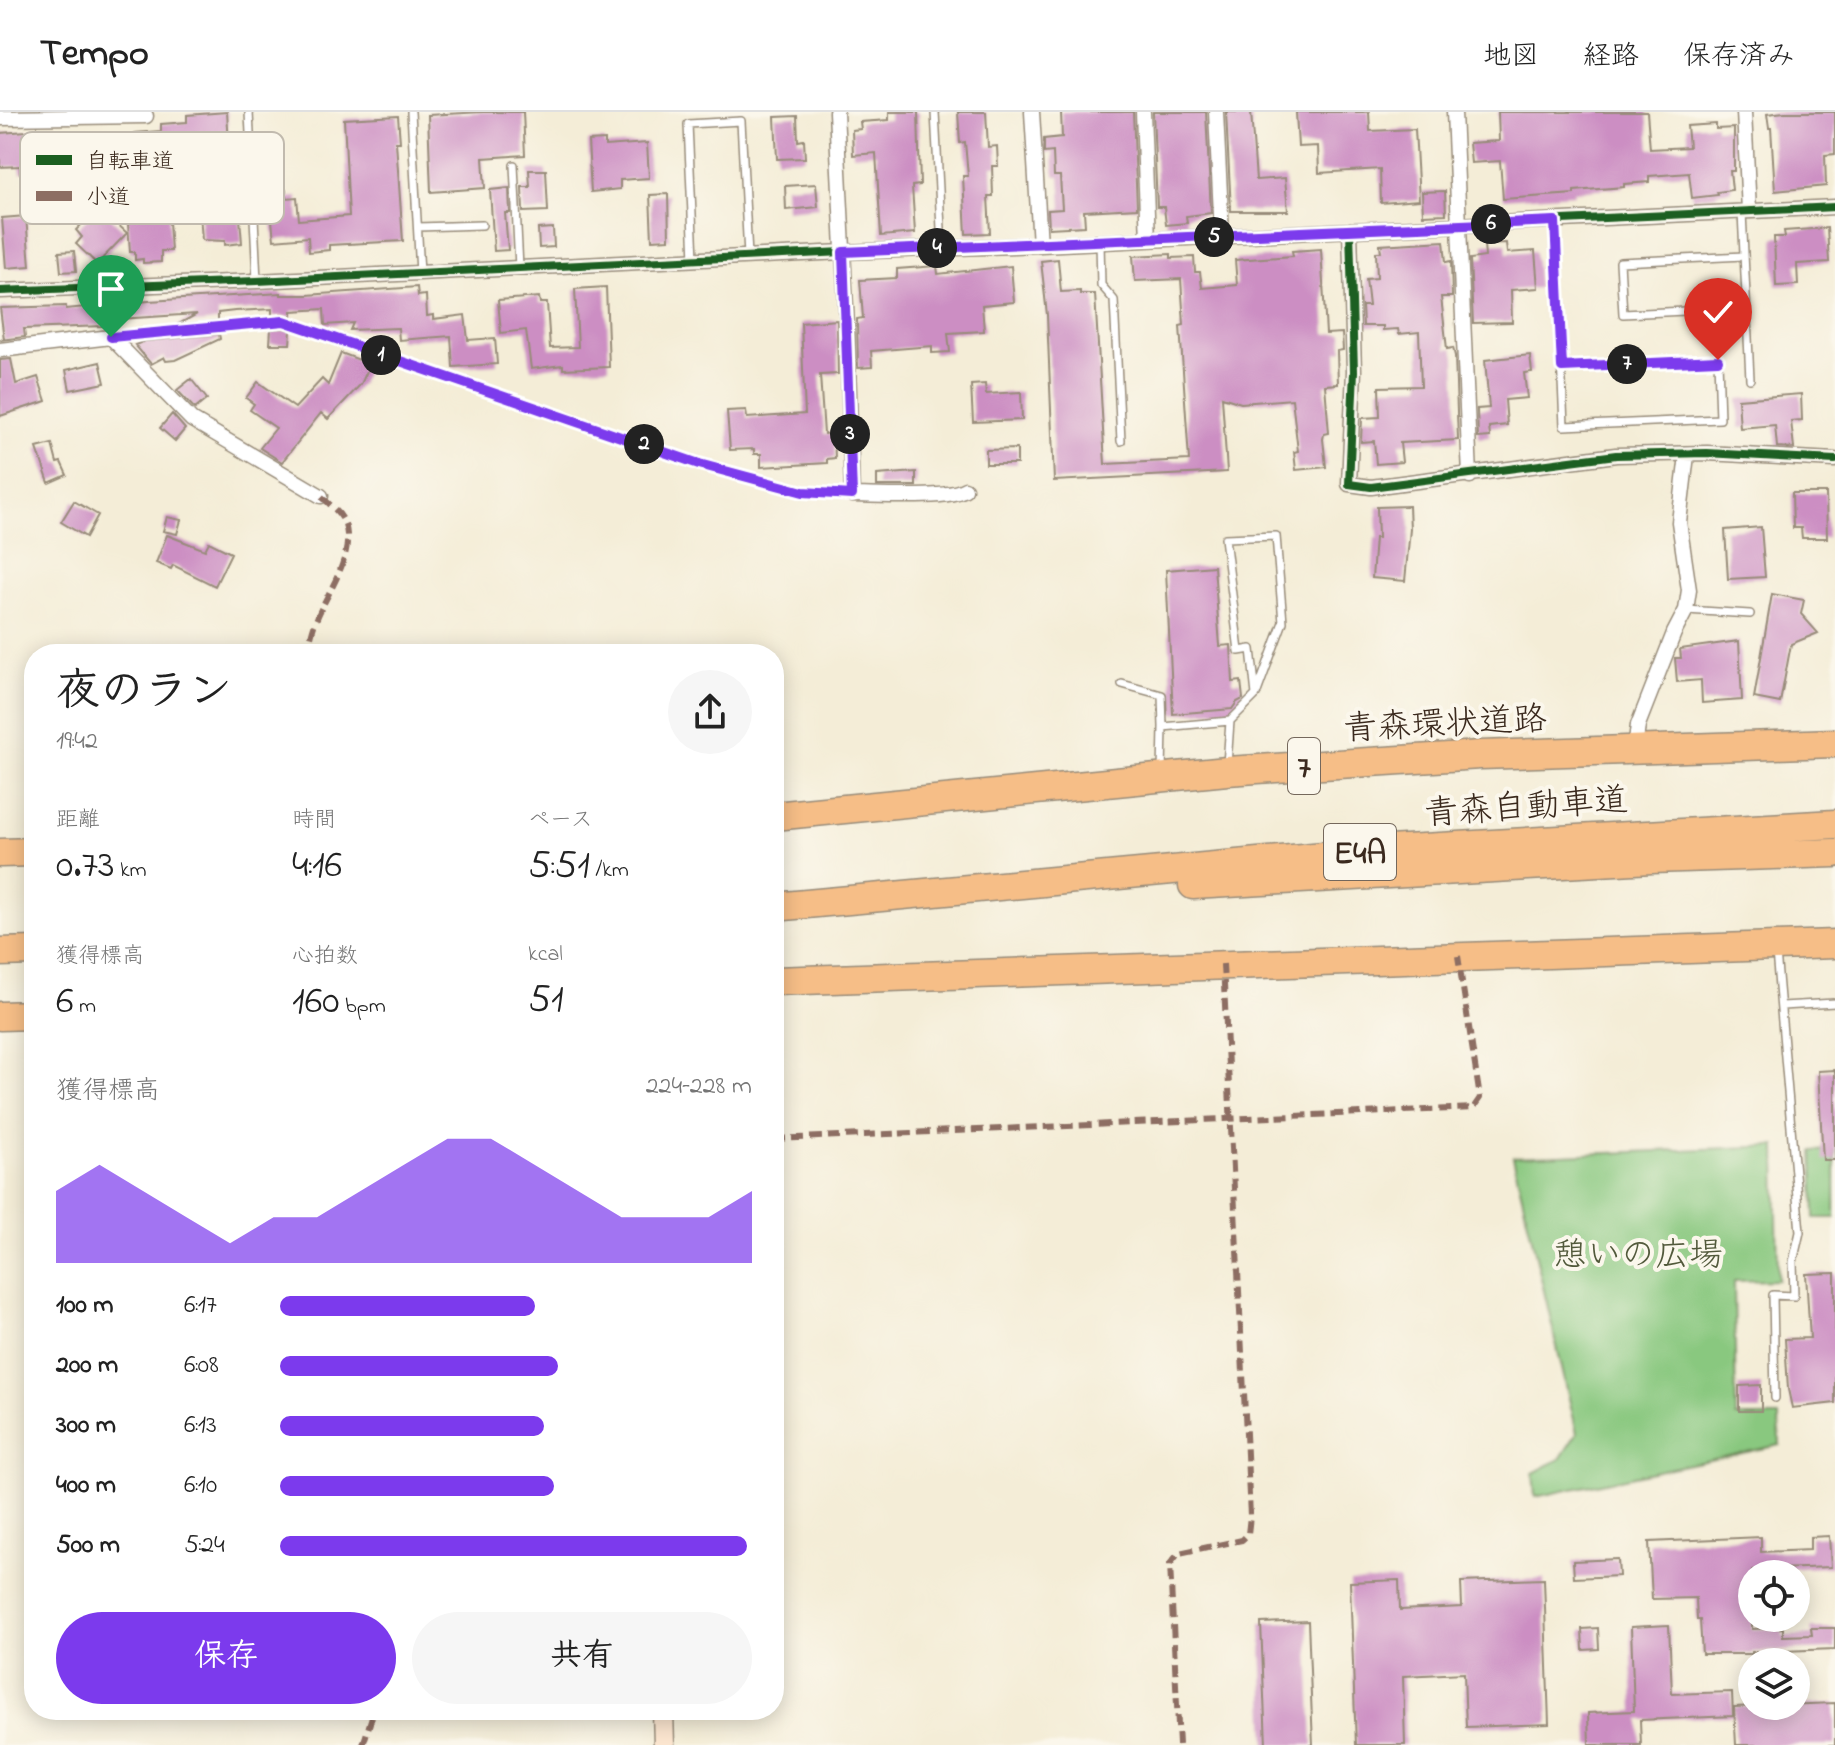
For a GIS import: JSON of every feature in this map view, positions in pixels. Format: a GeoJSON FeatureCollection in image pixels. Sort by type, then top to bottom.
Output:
{"type":"FeatureCollection","features":[{"type":"Feature","properties":{"kind":"highway","name":"青森環状道路"},"geometry":{"type":"LineString","coordinates":[[784,815],[1227,771],[1480,755],[1835,743]]}},
{"type":"Feature","properties":{"kind":"highway","name":"青森自動車道"},"geometry":{"type":"LineString","coordinates":[[784,906],[1388,850],[1835,824]]}},
{"type":"Feature","properties":{"kind":"highway"},"geometry":{"type":"LineString","coordinates":[[0,853],[24,852]]}},
{"type":"Feature","properties":{"kind":"highway","name":"青森自動車道"},"geometry":{"type":"LineString","coordinates":[[887,898],[1205,885],[1652,859],[1835,853]]}},
{"type":"Feature","properties":{"kind":"highway"},"geometry":{"type":"LineString","coordinates":[[784,981],[1835,944]]}},
{"type":"Feature","properties":{"kind":"highway"},"geometry":{"type":"LineString","coordinates":[[0,952],[24,951]]}},
{"type":"Feature","properties":{"kind":"highway"},"geometry":{"type":"LineString","coordinates":[[0,1016],[24,1015]]}},
{"type":"Feature","properties":{"kind":"street"},"geometry":{"type":"LineString","coordinates":[[836,112],[852,495],[943,496],[958,494],[965,489]]}},
{"type":"Feature","properties":{"kind":"street"},"geometry":{"type":"LineString","coordinates":[[1032,112],[1040,245]]}},
{"type":"Feature","properties":{"kind":"street"},"geometry":{"type":"LineString","coordinates":[[1143,112],[1148,240]]}},
{"type":"Feature","properties":{"kind":"street"},"geometry":{"type":"LineString","coordinates":[[1216,112],[1222,236]]}},
{"type":"Feature","properties":{"kind":"street"},"geometry":{"type":"LineString","coordinates":[[1454,112],[1470,476]]}},
{"type":"Feature","properties":{"kind":"street"},"geometry":{"type":"LineString","coordinates":[[1744,112],[1746,211]]}},
{"type":"Feature","properties":{"kind":"street"},"geometry":{"type":"LineString","coordinates":[[0,118],[146,116]]}},
{"type":"Feature","properties":{"kind":"street"},"geometry":{"type":"LineString","coordinates":[[0,291],[1835,207]]}},
{"type":"Feature","properties":{"kind":"street"},"geometry":{"type":"LineString","coordinates":[[1350,230],[1354,371],[1349,484],[1371,487],[1616,455],[1707,453],[1835,460]]}},
{"type":"Feature","properties":{"kind":"street"},"geometry":{"type":"LineString","coordinates":[[0,350],[111,337],[192,420],[321,496]]}},
{"type":"Feature","properties":{"kind":"street"},"geometry":{"type":"LineString","coordinates":[[1635,749],[1638,725],[1686,610],[1689,590],[1679,522],[1687,455]]}},
{"type":"Feature","properties":{"kind":"street"},"geometry":{"type":"LineString","coordinates":[[663,1720],[664,1745]]}},
{"type":"Feature","properties":{"kind":"lane"},"geometry":{"type":"LineString","coordinates":[[249,112],[250,132]]}},
{"type":"Feature","properties":{"kind":"lane"},"geometry":{"type":"LineString","coordinates":[[411,112],[420,273]]}},
{"type":"Feature","properties":{"kind":"lane"},"geometry":{"type":"LineString","coordinates":[[935,112],[942,248]]}},
{"type":"Feature","properties":{"kind":"lane"},"geometry":{"type":"LineString","coordinates":[[694,259],[688,124],[741,121],[748,256]]}},
{"type":"Feature","properties":{"kind":"lane"},"geometry":{"type":"LineString","coordinates":[[514,165],[519,268]]}},
{"type":"Feature","properties":{"kind":"lane"},"geometry":{"type":"LineString","coordinates":[[1746,211],[1744,256],[1750,379]]}},
{"type":"Feature","properties":{"kind":"lane"},"geometry":{"type":"LineString","coordinates":[[1555,221],[1564,426],[1720,419],[1718,360],[1562,367]]}},
{"type":"Feature","properties":{"kind":"lane"},"geometry":{"type":"LineString","coordinates":[[254,224],[257,281]]}},
{"type":"Feature","properties":{"kind":"lane"},"geometry":{"type":"LineString","coordinates":[[418,227],[482,225]]}},
{"type":"Feature","properties":{"kind":"lane"},"geometry":{"type":"LineString","coordinates":[[1100,242],[1101,285],[1114,300],[1121,441]]}},
{"type":"Feature","properties":{"kind":"lane"},"geometry":{"type":"LineString","coordinates":[[1744,256],[1620,262],[1622,301],[1623,314],[1747,308]]}},
{"type":"Feature","properties":{"kind":"lane"},"geometry":{"type":"LineString","coordinates":[[111,337],[284,321],[699,464],[803,492],[852,495]]}},
{"type":"Feature","properties":{"kind":"lane"},"geometry":{"type":"LineString","coordinates":[[1163,727],[1230,721],[1256,695],[1283,622],[1276,536],[1225,538],[1239,651],[1251,649],[1256,695]]}},
{"type":"Feature","properties":{"kind":"lane"},"geometry":{"type":"LineString","coordinates":[[1686,610],[1750,614]]}},
{"type":"Feature","properties":{"kind":"lane"},"geometry":{"type":"LineString","coordinates":[[1122,684],[1162,695],[1162,777]]}},
{"type":"Feature","properties":{"kind":"lane"},"geometry":{"type":"LineString","coordinates":[[1227,771],[1230,721]]}},
{"type":"Feature","properties":{"kind":"lane"},"geometry":{"type":"LineString","coordinates":[[1775,946],[1800,1232],[1793,1262],[1794,1296],[1773,1295],[1775,1398]]}},
{"type":"Feature","properties":{"kind":"lane"},"geometry":{"type":"LineString","coordinates":[[1782,1006],[1835,1003]]}},
{"type":"Feature","properties":{"kind":"green space","name":"憩いの広場"},"geometry":{"type":"Polygon","coordinates":[[[1776,1146],[1778,1280],[1734,1281],[1736,1417],[1779,1417],[1780,1445],[1535,1497],[1533,1473],[1560,1459],[1577,1433],[1513,1157],[1776,1146]]]}},
{"type":"Feature","properties":{"kind":"green space"},"geometry":{"type":"Polygon","coordinates":[[[1835,1150],[1835,1218],[1815,1218],[1813,1151],[1835,1150]]]}},
{"type":"Feature","properties":{"kind":"building"},"geometry":{"type":"Polygon","coordinates":[[[227,112],[228,132],[148,132],[161,131],[161,124],[187,122],[187,115],[227,112]]]}},
{"type":"Feature","properties":{"kind":"building"},"geometry":{"type":"Polygon","coordinates":[[[523,112],[525,155],[483,158],[485,188],[431,192],[428,115],[523,112]]]}},
{"type":"Feature","properties":{"kind":"building"},"geometry":{"type":"Polygon","coordinates":[[[889,112],[918,112],[920,185],[912,186],[915,233],[881,236],[876,153],[853,155],[852,130],[861,129],[860,122],[889,120],[889,112]]]}},
{"type":"Feature","properties":{"kind":"building"},"geometry":{"type":"Polygon","coordinates":[[[958,112],[986,112],[988,147],[997,146],[998,166],[992,166],[993,196],[988,196],[990,233],[966,234],[963,176],[968,176],[965,142],[960,143],[958,112]]]}},
{"type":"Feature","properties":{"kind":"building"},"geometry":{"type":"Polygon","coordinates":[[[1061,112],[1133,112],[1137,208],[1084,211],[1085,226],[1049,228],[1048,210],[1062,209],[1060,176],[1054,176],[1053,152],[1044,153],[1044,139],[1062,137],[1061,112]]]}},
{"type":"Feature","properties":{"kind":"building"},"geometry":{"type":"Polygon","coordinates":[[[1153,112],[1206,112],[1211,213],[1186,216],[1187,223],[1166,225],[1164,207],[1157,207],[1153,112]]]}},
{"type":"Feature","properties":{"kind":"building"},"geometry":{"type":"Polygon","coordinates":[[[1226,112],[1251,112],[1256,180],[1285,178],[1288,211],[1231,211],[1226,112]]]}},
{"type":"Feature","properties":{"kind":"building"},"geometry":{"type":"Polygon","coordinates":[[[1296,112],[1369,112],[1370,131],[1415,129],[1419,200],[1381,203],[1380,169],[1319,173],[1318,146],[1298,147],[1296,112]]]}},
{"type":"Feature","properties":{"kind":"building"},"geometry":{"type":"Polygon","coordinates":[[[1498,112],[1647,112],[1650,149],[1689,147],[1687,126],[1716,124],[1716,129],[1734,128],[1734,171],[1730,171],[1732,190],[1692,198],[1689,173],[1649,176],[1649,182],[1574,191],[1574,194],[1503,199],[1500,161],[1471,163],[1469,143],[1499,141],[1498,112]]]}},
{"type":"Feature","properties":{"kind":"building"},"geometry":{"type":"Polygon","coordinates":[[[1835,112],[1835,154],[1825,155],[1826,186],[1775,191],[1771,128],[1767,114],[1835,112]]]}},
{"type":"Feature","properties":{"kind":"building"},"geometry":{"type":"Polygon","coordinates":[[[398,116],[400,142],[396,142],[403,241],[329,245],[329,250],[309,252],[308,237],[274,240],[272,224],[284,224],[284,190],[286,198],[297,197],[299,220],[349,216],[344,119],[398,116]]]}},
{"type":"Feature","properties":{"kind":"building"},"geometry":{"type":"Polygon","coordinates":[[[797,116],[798,141],[804,140],[805,158],[777,159],[775,117],[797,116]]]}},
{"type":"Feature","properties":{"kind":"building"},"geometry":{"type":"Polygon","coordinates":[[[41,130],[41,132],[20,132],[20,166],[0,167],[0,133],[41,130]]]}},
{"type":"Feature","properties":{"kind":"building"},"geometry":{"type":"Polygon","coordinates":[[[605,140],[605,146],[647,143],[649,178],[620,180],[620,189],[591,192],[588,141],[605,140]]]}},
{"type":"Feature","properties":{"kind":"building"},"geometry":{"type":"Polygon","coordinates":[[[529,170],[546,170],[548,211],[523,212],[522,187],[530,187],[529,170]]]}},
{"type":"Feature","properties":{"kind":"building"},"geometry":{"type":"Polygon","coordinates":[[[816,184],[818,207],[786,210],[785,186],[816,184]]]}},
{"type":"Feature","properties":{"kind":"building"},"geometry":{"type":"Polygon","coordinates":[[[509,188],[510,213],[505,213],[508,250],[494,251],[490,190],[509,188]]]}},
{"type":"Feature","properties":{"kind":"building"},"geometry":{"type":"Polygon","coordinates":[[[1445,191],[1446,214],[1423,215],[1422,192],[1445,191]]]}},
{"type":"Feature","properties":{"kind":"building"},"geometry":{"type":"Polygon","coordinates":[[[668,194],[669,239],[652,240],[650,195],[668,194]]]}},
{"type":"Feature","properties":{"kind":"building"},"geometry":{"type":"Polygon","coordinates":[[[20,216],[20,224],[27,224],[30,266],[6,268],[2,218],[20,216]]]}},
{"type":"Feature","properties":{"kind":"building"},"geometry":{"type":"Polygon","coordinates":[[[82,224],[117,224],[127,233],[97,264],[76,244],[82,237],[76,230],[82,224]]]}},
{"type":"Feature","properties":{"kind":"building"},"geometry":{"type":"Polygon","coordinates":[[[128,224],[169,224],[171,251],[161,251],[161,262],[143,263],[143,259],[135,260],[135,252],[130,252],[128,224]]]}},
{"type":"Feature","properties":{"kind":"building"},"geometry":{"type":"Polygon","coordinates":[[[201,224],[240,224],[242,243],[225,245],[225,241],[202,240],[201,224]]]}},
{"type":"Feature","properties":{"kind":"building"},"geometry":{"type":"Polygon","coordinates":[[[553,228],[554,247],[539,248],[538,229],[553,228]]]}},
{"type":"Feature","properties":{"kind":"building"},"geometry":{"type":"Polygon","coordinates":[[[1827,228],[1829,262],[1797,264],[1798,285],[1776,286],[1774,237],[1785,237],[1784,231],[1827,228]]]}},
{"type":"Feature","properties":{"kind":"building"},"geometry":{"type":"Polygon","coordinates":[[[1444,241],[1446,262],[1451,261],[1452,297],[1441,297],[1447,349],[1453,348],[1455,356],[1458,440],[1400,443],[1402,462],[1376,464],[1374,441],[1361,442],[1362,418],[1380,417],[1379,387],[1421,386],[1419,332],[1399,334],[1398,329],[1363,326],[1362,306],[1369,306],[1366,279],[1377,278],[1376,252],[1381,252],[1380,245],[1444,241]]]}},
{"type":"Feature","properties":{"kind":"building"},"geometry":{"type":"Polygon","coordinates":[[[1506,243],[1507,253],[1535,251],[1538,288],[1511,290],[1512,322],[1473,323],[1470,259],[1485,257],[1484,244],[1506,243]]]}},
{"type":"Feature","properties":{"kind":"building"},"geometry":{"type":"Polygon","coordinates":[[[1321,249],[1326,334],[1342,333],[1343,350],[1337,351],[1338,384],[1325,385],[1329,433],[1324,434],[1323,439],[1326,467],[1296,470],[1294,452],[1298,451],[1292,399],[1241,403],[1222,397],[1227,472],[1054,481],[1047,315],[1041,261],[1058,259],[1061,292],[1095,294],[1105,464],[1189,460],[1180,326],[1184,325],[1181,279],[1135,281],[1133,256],[1171,254],[1171,258],[1194,257],[1195,272],[1200,272],[1202,288],[1237,285],[1235,260],[1293,256],[1292,251],[1321,249]]]}},
{"type":"Feature","properties":{"kind":"building"},"geometry":{"type":"Polygon","coordinates":[[[74,251],[76,271],[61,272],[59,252],[74,251]]]}},
{"type":"Feature","properties":{"kind":"building"},"geometry":{"type":"Polygon","coordinates":[[[937,266],[938,274],[1011,266],[1014,302],[982,305],[984,331],[948,333],[950,352],[932,353],[932,346],[871,351],[872,367],[858,368],[857,319],[863,318],[860,280],[897,278],[897,269],[937,266]]]}},
{"type":"Feature","properties":{"kind":"building"},"geometry":{"type":"Polygon","coordinates":[[[417,287],[418,296],[426,295],[427,316],[433,315],[433,319],[465,315],[468,340],[495,338],[497,364],[453,367],[451,336],[399,340],[398,328],[350,330],[353,323],[325,325],[324,309],[292,311],[292,317],[272,316],[272,309],[235,311],[218,313],[218,321],[177,325],[197,314],[103,320],[103,326],[24,329],[25,337],[0,340],[4,339],[0,308],[66,306],[66,309],[149,301],[417,287]]]}},
{"type":"Feature","properties":{"kind":"building"},"geometry":{"type":"Polygon","coordinates":[[[606,287],[609,367],[563,369],[563,365],[531,369],[526,330],[501,333],[498,300],[539,297],[540,303],[547,303],[550,348],[578,347],[575,289],[606,287]]]}},
{"type":"Feature","properties":{"kind":"building"},"geometry":{"type":"Polygon","coordinates":[[[837,320],[838,374],[820,375],[824,434],[834,433],[835,458],[827,459],[827,463],[761,467],[761,454],[754,454],[754,449],[730,450],[727,411],[746,410],[747,418],[805,414],[801,323],[837,320]]]}},
{"type":"Feature","properties":{"kind":"building"},"geometry":{"type":"Polygon","coordinates":[[[271,329],[291,330],[290,344],[270,344],[271,329]]]}},
{"type":"Feature","properties":{"kind":"building"},"geometry":{"type":"Polygon","coordinates":[[[219,334],[220,339],[175,360],[166,361],[164,357],[151,364],[135,345],[145,341],[219,334]]]}},
{"type":"Feature","properties":{"kind":"building"},"geometry":{"type":"Polygon","coordinates":[[[341,353],[365,362],[363,367],[368,369],[361,384],[328,419],[321,413],[282,462],[260,448],[276,428],[250,410],[254,404],[246,398],[258,382],[295,408],[322,379],[328,385],[341,353]]]}},
{"type":"Feature","properties":{"kind":"building"},"geometry":{"type":"Polygon","coordinates":[[[1530,355],[1532,372],[1524,373],[1527,398],[1505,400],[1507,425],[1489,427],[1490,437],[1478,438],[1477,409],[1489,408],[1485,360],[1530,355]]]}},
{"type":"Feature","properties":{"kind":"building"},"geometry":{"type":"Polygon","coordinates":[[[11,359],[16,384],[38,377],[46,401],[0,416],[0,360],[11,359]]]}},
{"type":"Feature","properties":{"kind":"building"},"geometry":{"type":"Polygon","coordinates":[[[100,362],[105,383],[70,390],[66,370],[100,362]]]}},
{"type":"Feature","properties":{"kind":"building"},"geometry":{"type":"Polygon","coordinates":[[[191,379],[207,399],[195,409],[177,390],[191,379]]]}},
{"type":"Feature","properties":{"kind":"building"},"geometry":{"type":"Polygon","coordinates":[[[985,384],[986,394],[1021,392],[1022,420],[973,422],[971,385],[985,384]]]}},
{"type":"Feature","properties":{"kind":"building"},"geometry":{"type":"Polygon","coordinates":[[[1801,394],[1802,420],[1791,421],[1794,448],[1777,447],[1775,425],[1740,428],[1738,399],[1801,394]]]}},
{"type":"Feature","properties":{"kind":"building"},"geometry":{"type":"Polygon","coordinates":[[[172,414],[185,429],[175,441],[160,428],[172,414]]]}},
{"type":"Feature","properties":{"kind":"building"},"geometry":{"type":"Polygon","coordinates":[[[52,444],[57,463],[61,462],[67,475],[49,483],[37,448],[52,444]]]}},
{"type":"Feature","properties":{"kind":"building"},"geometry":{"type":"Polygon","coordinates":[[[1017,449],[1017,464],[986,464],[986,450],[1017,449]]]}},
{"type":"Feature","properties":{"kind":"building"},"geometry":{"type":"Polygon","coordinates":[[[916,472],[916,486],[877,486],[877,475],[916,472]]]}},
{"type":"Feature","properties":{"kind":"building"},"geometry":{"type":"Polygon","coordinates":[[[1792,493],[1826,493],[1827,538],[1802,538],[1801,528],[1793,528],[1792,493]]]}},
{"type":"Feature","properties":{"kind":"building"},"geometry":{"type":"Polygon","coordinates":[[[74,501],[98,515],[86,537],[61,522],[74,501]]]}},
{"type":"Feature","properties":{"kind":"building"},"geometry":{"type":"Polygon","coordinates":[[[1409,506],[1405,581],[1372,578],[1375,538],[1378,538],[1377,507],[1409,506]]]}},
{"type":"Feature","properties":{"kind":"building"},"geometry":{"type":"Polygon","coordinates":[[[167,517],[181,520],[177,534],[163,531],[167,517]]]}},
{"type":"Feature","properties":{"kind":"building"},"geometry":{"type":"Polygon","coordinates":[[[1761,527],[1765,577],[1728,579],[1725,530],[1761,527]]]}},
{"type":"Feature","properties":{"kind":"building"},"geometry":{"type":"Polygon","coordinates":[[[167,535],[205,550],[209,542],[231,553],[215,586],[173,565],[171,569],[156,563],[167,535]]]}},
{"type":"Feature","properties":{"kind":"building"},"geometry":{"type":"Polygon","coordinates":[[[1214,566],[1220,646],[1231,645],[1233,682],[1241,681],[1243,699],[1232,709],[1173,714],[1166,570],[1214,566]]]}},
{"type":"Feature","properties":{"kind":"building"},"geometry":{"type":"Polygon","coordinates":[[[1772,594],[1804,600],[1801,614],[1818,633],[1791,644],[1780,703],[1754,698],[1772,594]]]}},
{"type":"Feature","properties":{"kind":"building"},"geometry":{"type":"Polygon","coordinates":[[[1739,641],[1742,700],[1702,703],[1701,680],[1677,682],[1675,658],[1681,658],[1680,649],[1739,641]]]}},
{"type":"Feature","properties":{"kind":"building"},"geometry":{"type":"Polygon","coordinates":[[[1835,1070],[1835,1160],[1823,1160],[1818,1071],[1835,1070]]]}},
{"type":"Feature","properties":{"kind":"building"},"geometry":{"type":"Polygon","coordinates":[[[1835,1273],[1835,1403],[1792,1408],[1785,1339],[1810,1338],[1806,1274],[1835,1273]]]}},
{"type":"Feature","properties":{"kind":"building"},"geometry":{"type":"Polygon","coordinates":[[[1761,1385],[1761,1411],[1739,1411],[1739,1386],[1761,1385]]]}},
{"type":"Feature","properties":{"kind":"building"},"geometry":{"type":"Polygon","coordinates":[[[1829,1536],[1831,1567],[1810,1568],[1810,1560],[1738,1560],[1738,1632],[1812,1635],[1811,1628],[1835,1628],[1835,1649],[1738,1648],[1738,1654],[1702,1654],[1696,1598],[1652,1599],[1649,1542],[1761,1537],[1761,1552],[1810,1550],[1810,1537],[1829,1536]]]}},
{"type":"Feature","properties":{"kind":"building"},"geometry":{"type":"Polygon","coordinates":[[[1618,1559],[1619,1576],[1574,1578],[1573,1561],[1618,1559]]]}},
{"type":"Feature","properties":{"kind":"building"},"geometry":{"type":"Polygon","coordinates":[[[1544,1579],[1549,1724],[1466,1727],[1464,1673],[1403,1676],[1405,1745],[1356,1745],[1350,1582],[1399,1580],[1400,1610],[1462,1607],[1461,1582],[1544,1579]]]}},
{"type":"Feature","properties":{"kind":"building"},"geometry":{"type":"Polygon","coordinates":[[[1308,1621],[1313,1745],[1266,1745],[1261,1623],[1308,1621]]]}},
{"type":"Feature","properties":{"kind":"building"},"geometry":{"type":"Polygon","coordinates":[[[1669,1625],[1672,1694],[1732,1692],[1733,1716],[1640,1720],[1641,1745],[1589,1745],[1588,1713],[1634,1711],[1631,1627],[1669,1625]]]}},
{"type":"Feature","properties":{"kind":"building"},"geometry":{"type":"Polygon","coordinates":[[[1598,1628],[1599,1649],[1583,1650],[1582,1629],[1598,1628]]]}},
{"type":"Feature","properties":{"kind":"building"},"geometry":{"type":"Polygon","coordinates":[[[1835,1703],[1835,1745],[1736,1745],[1734,1707],[1738,1707],[1738,1720],[1810,1720],[1810,1704],[1835,1703]]]}},
{"type":"Feature","properties":{"kind":"marked path"},"geometry":{"type":"LineString","coordinates":[[310,644],[315,622],[339,573],[347,536],[343,520],[321,496]]}},
{"type":"Feature","properties":{"kind":"marked path"},"geometry":{"type":"LineString","coordinates":[[784,1139],[1473,1108],[1480,1098],[1458,956]]}},
{"type":"Feature","properties":{"kind":"marked path"},"geometry":{"type":"LineString","coordinates":[[1179,1745],[1170,1564],[1179,1553],[1242,1540],[1248,1534],[1250,1516],[1223,964]]}},
{"type":"Feature","properties":{"kind":"marked path"},"geometry":{"type":"LineString","coordinates":[[363,1745],[371,1720]]}},
{"type":"Feature","properties":{"kind":"cycle path"},"geometry":{"type":"LineString","coordinates":[[0,291],[1835,207]]}},
{"type":"Feature","properties":{"kind":"cycle path"},"geometry":{"type":"LineString","coordinates":[[1350,230],[1354,371],[1349,484],[1371,487],[1616,455],[1707,453],[1835,460]]}},
{"type":"Feature","properties":{"kind":"route"},"geometry":{"type":"LineString","coordinates":[[111,337],[284,321],[699,464],[803,492],[834,496],[852,495],[843,252],[1555,221],[1562,367],[1718,360]]}}]}
